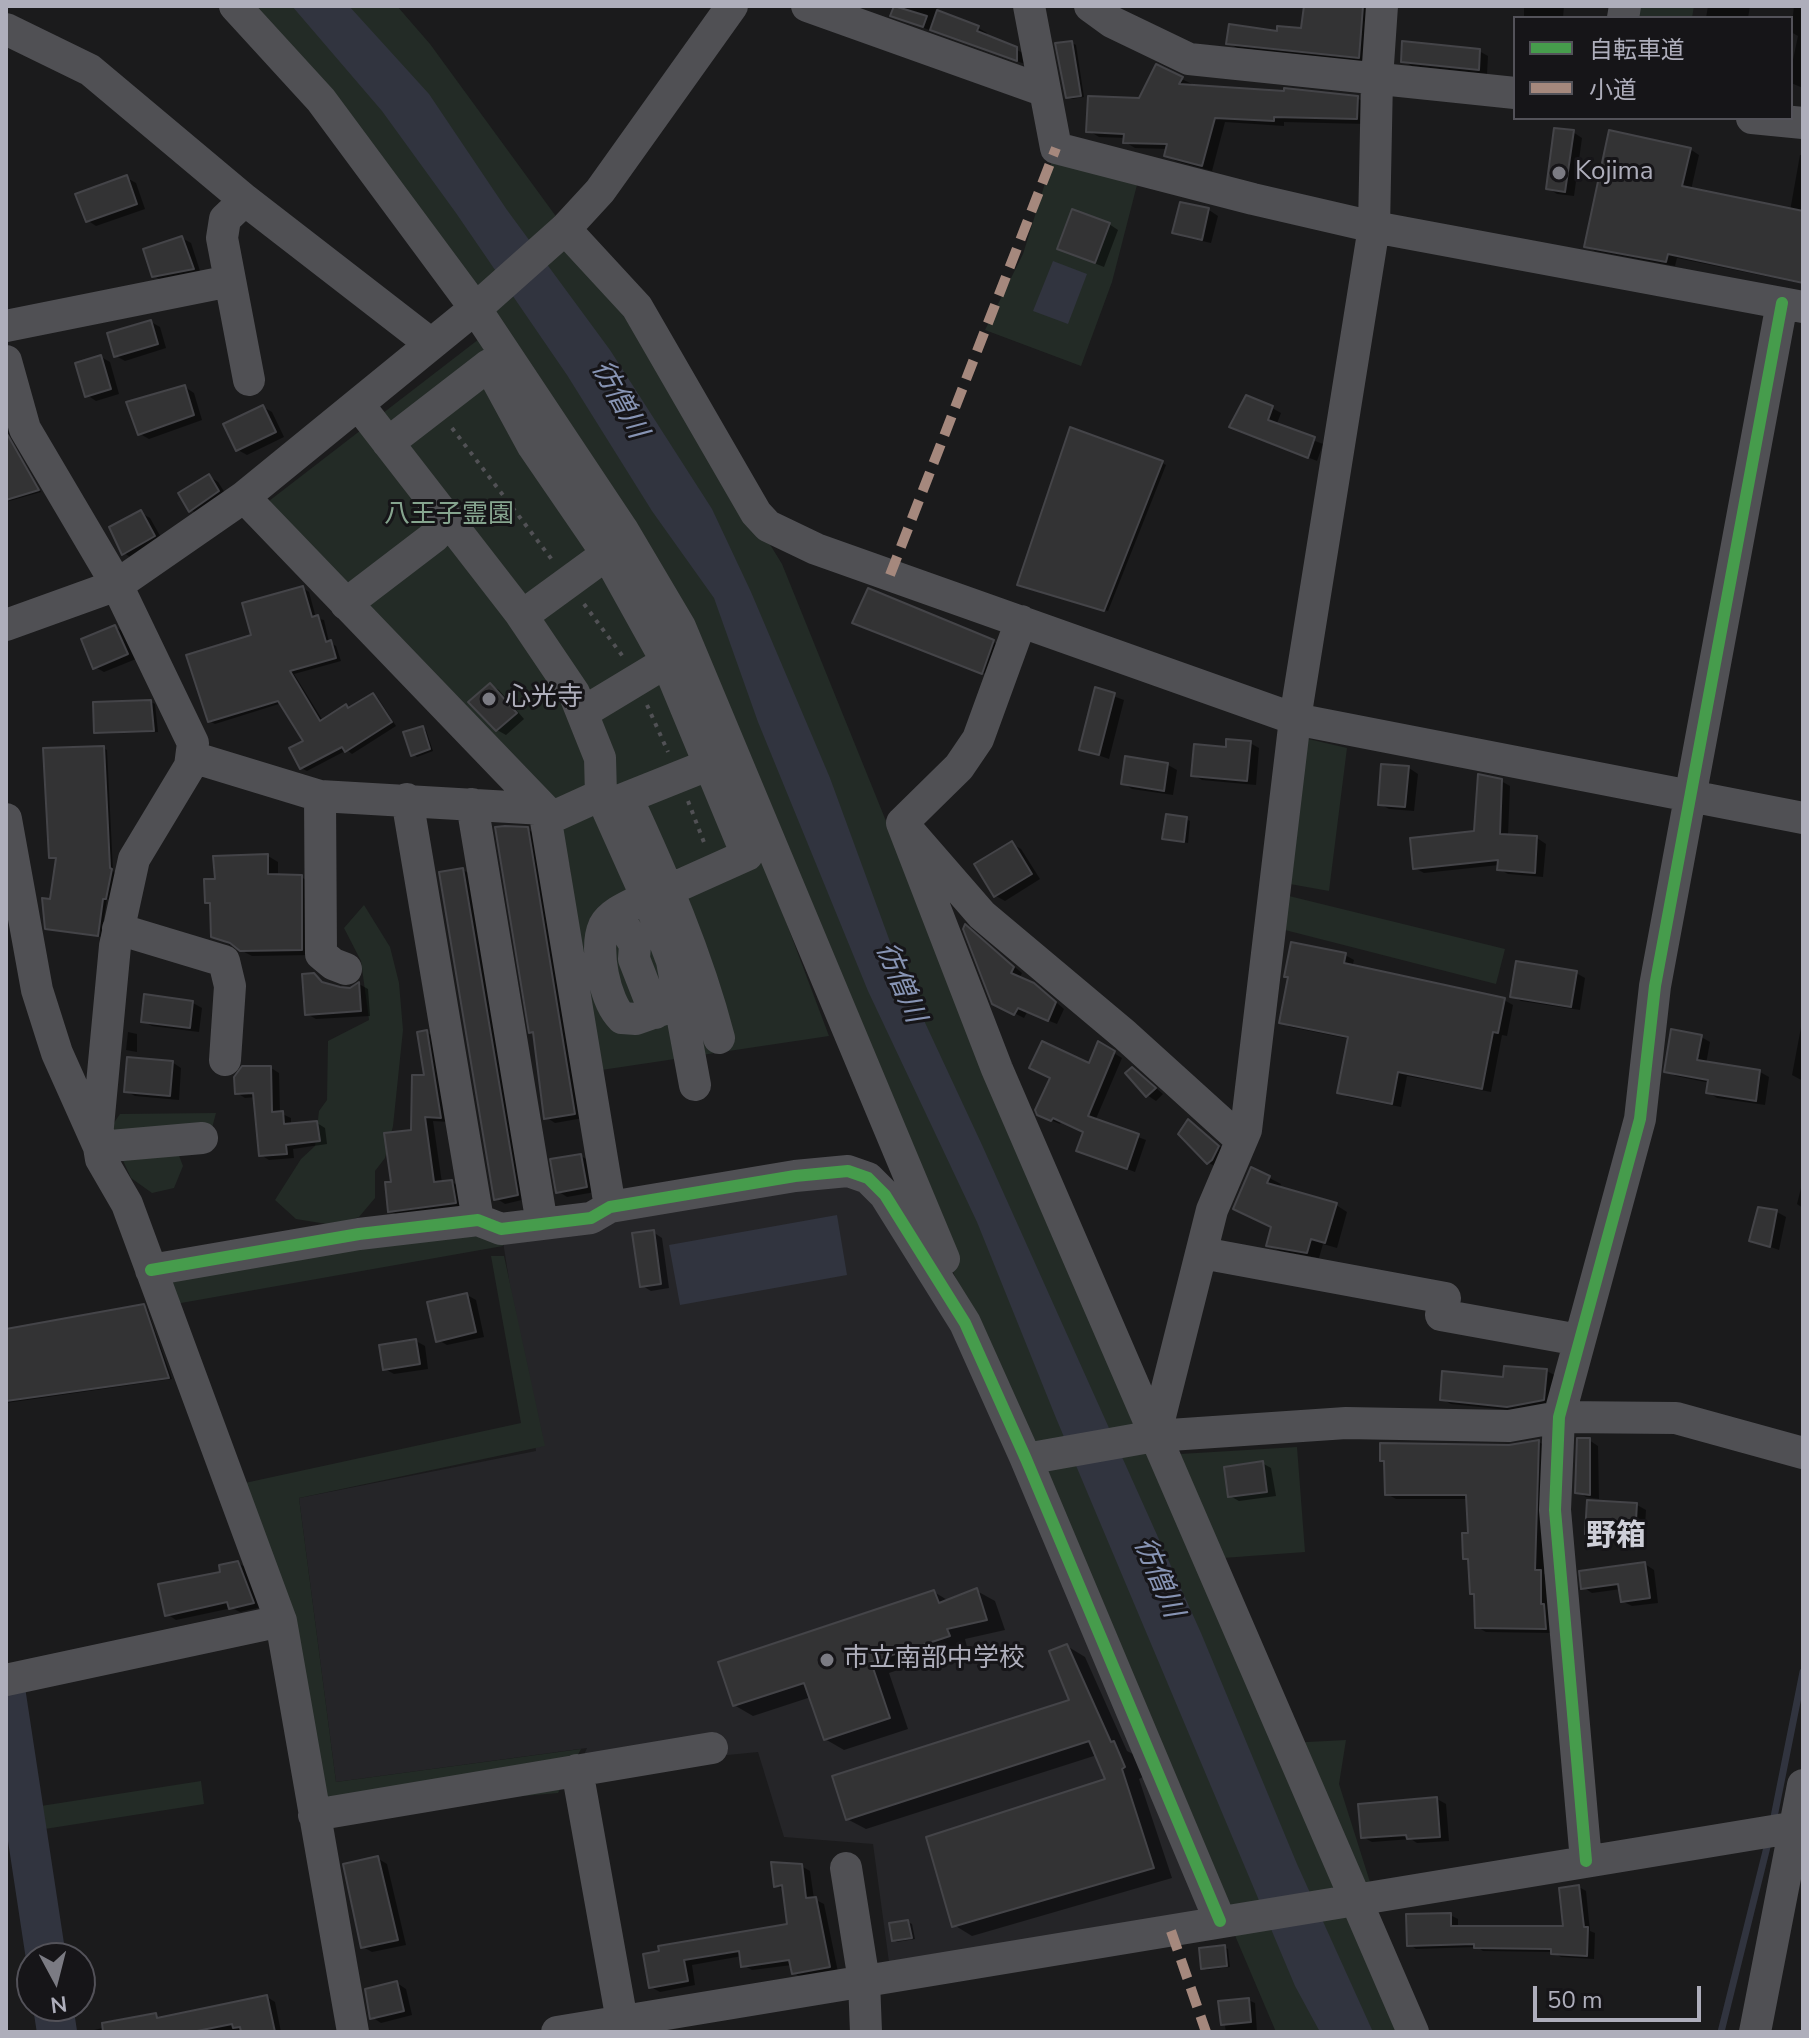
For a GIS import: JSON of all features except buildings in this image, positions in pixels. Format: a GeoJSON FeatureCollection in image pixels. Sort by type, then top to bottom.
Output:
{"type":"FeatureCollection","features":[{"type":"Feature","properties":{"kind":"street"},"geometry":{"type":"LineString","coordinates":[[235,6],[321,100],[479,305],[617,546]]}},
{"type":"Feature","properties":{"kind":"street"},"geometry":{"type":"LineString","coordinates":[[6,625],[117,585],[244,497],[479,305],[565,229],[600,191],[732,6]]}},
{"type":"Feature","properties":{"kind":"street"},"geometry":{"type":"LineString","coordinates":[[807,6],[878,18],[1045,91]]}},
{"type":"Feature","properties":{"kind":"street"},"geometry":{"type":"LineString","coordinates":[[1029,6],[1056,148],[1374,227],[1793,305],[1691,795],[1655,986],[1640,1119],[1559,1417],[1555,1510],[1586,1861]]}},
{"type":"Feature","properties":{"kind":"street"},"geometry":{"type":"LineString","coordinates":[[1090,6],[1112,22],[1189,59],[1513,93]]}},
{"type":"Feature","properties":{"kind":"street"},"geometry":{"type":"LineString","coordinates":[[1151,1437],[1212,1210],[1246,1130],[1295,719],[1374,227],[1382,6]]}},
{"type":"Feature","properties":{"kind":"street"},"geometry":{"type":"LineString","coordinates":[[6,29],[90,70],[245,200],[431,344]]}},
{"type":"Feature","properties":{"kind":"street"},"geometry":{"type":"LineString","coordinates":[[1772,120],[1803,123]]}},
{"type":"Feature","properties":{"kind":"street"},"geometry":{"type":"LineString","coordinates":[[245,200],[225,219],[222,238],[249,380]]}},
{"type":"Feature","properties":{"kind":"street"},"geometry":{"type":"LineString","coordinates":[[565,229],[637,307],[756,513],[768,526],[816,549],[1295,719],[1803,818]]}},
{"type":"Feature","properties":{"kind":"street"},"geometry":{"type":"LineString","coordinates":[[6,326],[230,281]]}},
{"type":"Feature","properties":{"kind":"street"},"geometry":{"type":"LineString","coordinates":[[6,361],[25,429],[117,585],[193,743],[190,766],[134,859],[118,929],[102,1058],[98,1145]]}},
{"type":"Feature","properties":{"kind":"street"},"geometry":{"type":"LineString","coordinates":[[388,443],[489,365],[533,446],[680,627],[678,655],[950,1274],[965,1323],[1226,1920]]}},
{"type":"Feature","properties":{"kind":"street"},"geometry":{"type":"LineString","coordinates":[[358,404],[522,616],[574,693],[600,758],[611,800],[706,987],[719,1038]]}},
{"type":"Feature","properties":{"kind":"street"},"geometry":{"type":"LineString","coordinates":[[244,497],[545,815],[610,1207]]}},
{"type":"Feature","properties":{"kind":"street"},"geometry":{"type":"LineString","coordinates":[[346,604],[435,536]]}},
{"type":"Feature","properties":{"kind":"street"},"geometry":{"type":"LineString","coordinates":[[522,616],[617,546]]}},
{"type":"Feature","properties":{"kind":"street"},"geometry":{"type":"LineString","coordinates":[[902,823],[959,767],[978,739],[1021,621]]}},
{"type":"Feature","properties":{"kind":"street"},"geometry":{"type":"LineString","coordinates":[[582,713],[678,655]]}},
{"type":"Feature","properties":{"kind":"street"},"geometry":{"type":"LineString","coordinates":[[192,757],[320,796],[472,804],[545,815],[611,800],[722,759]]}},
{"type":"Feature","properties":{"kind":"street"},"geometry":{"type":"LineString","coordinates":[[667,1009],[636,1019],[622,1018],[616,1012],[605,984],[600,949],[604,926],[617,914],[747,855],[722,759]]}},
{"type":"Feature","properties":{"kind":"street"},"geometry":{"type":"LineString","coordinates":[[320,796],[321,954],[333,964],[346,969]]}},
{"type":"Feature","properties":{"kind":"street"},"geometry":{"type":"LineString","coordinates":[[407,799],[478,1220]]}},
{"type":"Feature","properties":{"kind":"street"},"geometry":{"type":"LineString","coordinates":[[472,804],[542,1224]]}},
{"type":"Feature","properties":{"kind":"street"},"geometry":{"type":"LineString","coordinates":[[6,819],[37,990],[57,1053],[98,1145],[101,1159],[127,1204],[281,1621],[353,2032]]}},
{"type":"Feature","properties":{"kind":"street"},"geometry":{"type":"LineString","coordinates":[[902,823],[982,915],[1125,1035],[1241,1140]]}},
{"type":"Feature","properties":{"kind":"street"},"geometry":{"type":"LineString","coordinates":[[902,823],[997,1069],[1151,1437],[1413,2032]]}},
{"type":"Feature","properties":{"kind":"street"},"geometry":{"type":"LineString","coordinates":[[658,894],[672,961],[667,1009],[695,1085]]}},
{"type":"Feature","properties":{"kind":"street"},"geometry":{"type":"LineString","coordinates":[[118,929],[224,961],[230,986],[225,1060]]}},
{"type":"Feature","properties":{"kind":"street"},"geometry":{"type":"LineString","coordinates":[[98,1145],[202,1138]]}},
{"type":"Feature","properties":{"kind":"street"},"geometry":{"type":"LineString","coordinates":[[151,1270],[359,1234],[478,1220],[501,1229],[591,1218],[610,1207],[795,1176],[848,1171],[868,1178],[885,1195],[965,1323]]}},
{"type":"Feature","properties":{"kind":"street"},"geometry":{"type":"LineString","coordinates":[[1202,1253],[1445,1298],[1441,1315],[1579,1340]]}},
{"type":"Feature","properties":{"kind":"street"},"geometry":{"type":"LineString","coordinates":[[1026,1459],[1151,1437],[1346,1423],[1509,1426],[1559,1417],[1676,1418],[1803,1453]]}},
{"type":"Feature","properties":{"kind":"street"},"geometry":{"type":"LineString","coordinates":[[6,1680],[281,1621]]}},
{"type":"Feature","properties":{"kind":"street"},"geometry":{"type":"LineString","coordinates":[[314,1815],[712,1748]]}},
{"type":"Feature","properties":{"kind":"street"},"geometry":{"type":"LineString","coordinates":[[577,1770],[617,2025]]}},
{"type":"Feature","properties":{"kind":"street"},"geometry":{"type":"LineString","coordinates":[[1755,2032],[1798,1826],[1803,1785]]}},
{"type":"Feature","properties":{"kind":"street"},"geometry":{"type":"LineString","coordinates":[[557,2032],[617,2025],[1798,1826]]}},
{"type":"Feature","properties":{"kind":"street"},"geometry":{"type":"LineString","coordinates":[[846,1868],[864,1981],[866,2032]]}},
{"type":"Feature","properties":{"kind":"path"},"geometry":{"type":"LineString","coordinates":[[436,407],[509,500],[623,656],[679,776],[714,869]]}},
{"type":"Feature","properties":{"kind":"shaded area"},"geometry":{"type":"Polygon","coordinates":[[[848,1171],[930,1265],[1220,1921],[891,1977],[873,1844],[784,1837],[758,1752],[577,1770],[587,1748],[336,1782],[299,1498],[536,1451],[501,1229],[848,1171]]]}},
{"type":"Feature","properties":{"kind":"green space","name":"八王子霊園"},"geometry":{"type":"Polygon","coordinates":[[[232,6],[397,6],[430,44],[631,319],[782,564],[905,868],[1163,1455],[1297,1447],[1305,1552],[1209,1559],[1288,1743],[1346,1740],[1339,1784],[1370,1882],[1351,1887],[1413,2032],[1276,2032],[821,961],[690,667],[829,1036],[588,1072],[570,868],[554,802],[269,501],[479,339],[527,378],[232,6]]]}},
{"type":"Feature","properties":{"kind":"green space"},"geometry":{"type":"Polygon","coordinates":[[[1635,6],[1694,6],[1692,16],[1633,16],[1635,6]]]}},
{"type":"Feature","properties":{"kind":"green space"},"geometry":{"type":"Polygon","coordinates":[[[1056,148],[1138,181],[1112,282],[1081,366],[985,330],[1023,254],[1056,148]]]}},
{"type":"Feature","properties":{"kind":"green space"},"geometry":{"type":"Polygon","coordinates":[[[1304,738],[1347,748],[1329,891],[1290,884],[1304,738]]]}},
{"type":"Feature","properties":{"kind":"green space"},"geometry":{"type":"Polygon","coordinates":[[[1289,896],[1505,949],[1496,984],[1285,930],[1289,896]]]}},
{"type":"Feature","properties":{"kind":"green space"},"geometry":{"type":"Polygon","coordinates":[[[364,905],[390,947],[399,983],[403,1030],[393,1126],[385,1158],[375,1171],[375,1198],[359,1217],[333,1225],[296,1219],[275,1200],[301,1159],[315,1146],[319,1111],[327,1100],[328,1041],[369,1020],[361,961],[344,928],[364,905]]]}},
{"type":"Feature","properties":{"kind":"green space"},"geometry":{"type":"Polygon","coordinates":[[[216,1113],[212,1128],[173,1140],[183,1166],[174,1188],[152,1193],[131,1178],[109,1130],[120,1114],[216,1113]]]}},
{"type":"Feature","properties":{"kind":"green space"},"geometry":{"type":"Polygon","coordinates":[[[501,1229],[503,1246],[164,1306],[151,1270],[501,1229]]]}},
{"type":"Feature","properties":{"kind":"green space"},"geometry":{"type":"Polygon","coordinates":[[[491,1256],[504,1256],[545,1446],[299,1498],[336,1782],[581,1749],[558,1793],[324,1813],[231,1486],[521,1423],[491,1256]]]}},
{"type":"Feature","properties":{"kind":"green space"},"geometry":{"type":"Polygon","coordinates":[[[201,1781],[204,1804],[32,1831],[28,1808],[201,1781]]]}},
{"type":"Feature","properties":{"kind":"water","name":"彷僧川"},"geometry":{"type":"Polygon","coordinates":[[[292,6],[349,6],[429,94],[507,210],[610,350],[712,509],[830,778],[900,969],[1201,1633],[1297,1864],[1373,2032],[1320,2032],[1295,1986],[977,1222],[868,991],[758,722],[714,598],[652,511],[567,375],[456,213],[382,111],[292,6]]]}},
{"type":"Feature","properties":{"kind":"water"},"geometry":{"type":"Polygon","coordinates":[[[1053,261],[1087,274],[1068,324],[1033,311],[1053,261]]]}},
{"type":"Feature","properties":{"kind":"water"},"geometry":{"type":"Polygon","coordinates":[[[837,1215],[847,1275],[680,1305],[669,1245],[837,1215]]]}},
{"type":"Feature","properties":{"kind":"waterway"},"geometry":{"type":"LineString","coordinates":[[1773,1822],[1803,1672]]}},
{"type":"Feature","properties":{"kind":"waterway"},"geometry":{"type":"LineString","coordinates":[[6,1695],[44,1942]]}},
{"type":"Feature","properties":{"kind":"waterway"},"geometry":{"type":"LineString","coordinates":[[1721,2032],[1769,1839]]}},
{"type":"Feature","properties":{"kind":"waterway"},"geometry":{"type":"LineString","coordinates":[[55,2022],[57,2032]]}},
{"type":"Feature","properties":{"kind":"marked path"},"geometry":{"type":"LineString","coordinates":[[890,575],[1056,148]]}},
{"type":"Feature","properties":{"kind":"marked path"},"geometry":{"type":"LineString","coordinates":[[1171,1931],[1206,2032]]}},
{"type":"Feature","properties":{"kind":"cycle path"},"geometry":{"type":"LineString","coordinates":[[1586,1861],[1555,1510],[1559,1417],[1640,1119],[1655,986],[1782,303]]}},
{"type":"Feature","properties":{"kind":"cycle path"},"geometry":{"type":"LineString","coordinates":[[151,1270],[359,1234],[478,1220],[501,1229],[591,1218],[610,1207],[795,1176],[848,1171],[868,1178],[885,1195],[965,1323],[1026,1459],[1220,1921]]}},
{"type":"Feature","properties":{"kind":"place","name":"Kojima"},"geometry":{"type":"Point","coordinates":[1559,173]}},
{"type":"Feature","properties":{"kind":"place","name":"心光寺"},"geometry":{"type":"Point","coordinates":[489,699]}},
{"type":"Feature","properties":{"kind":"place","name":"市立南部中学校"},"geometry":{"type":"Point","coordinates":[827,1660]}},
{"type":"Feature","properties":{"kind":"district","name":"野箱"},"geometry":{"type":"Point","coordinates":[1616,1538]}}]}
